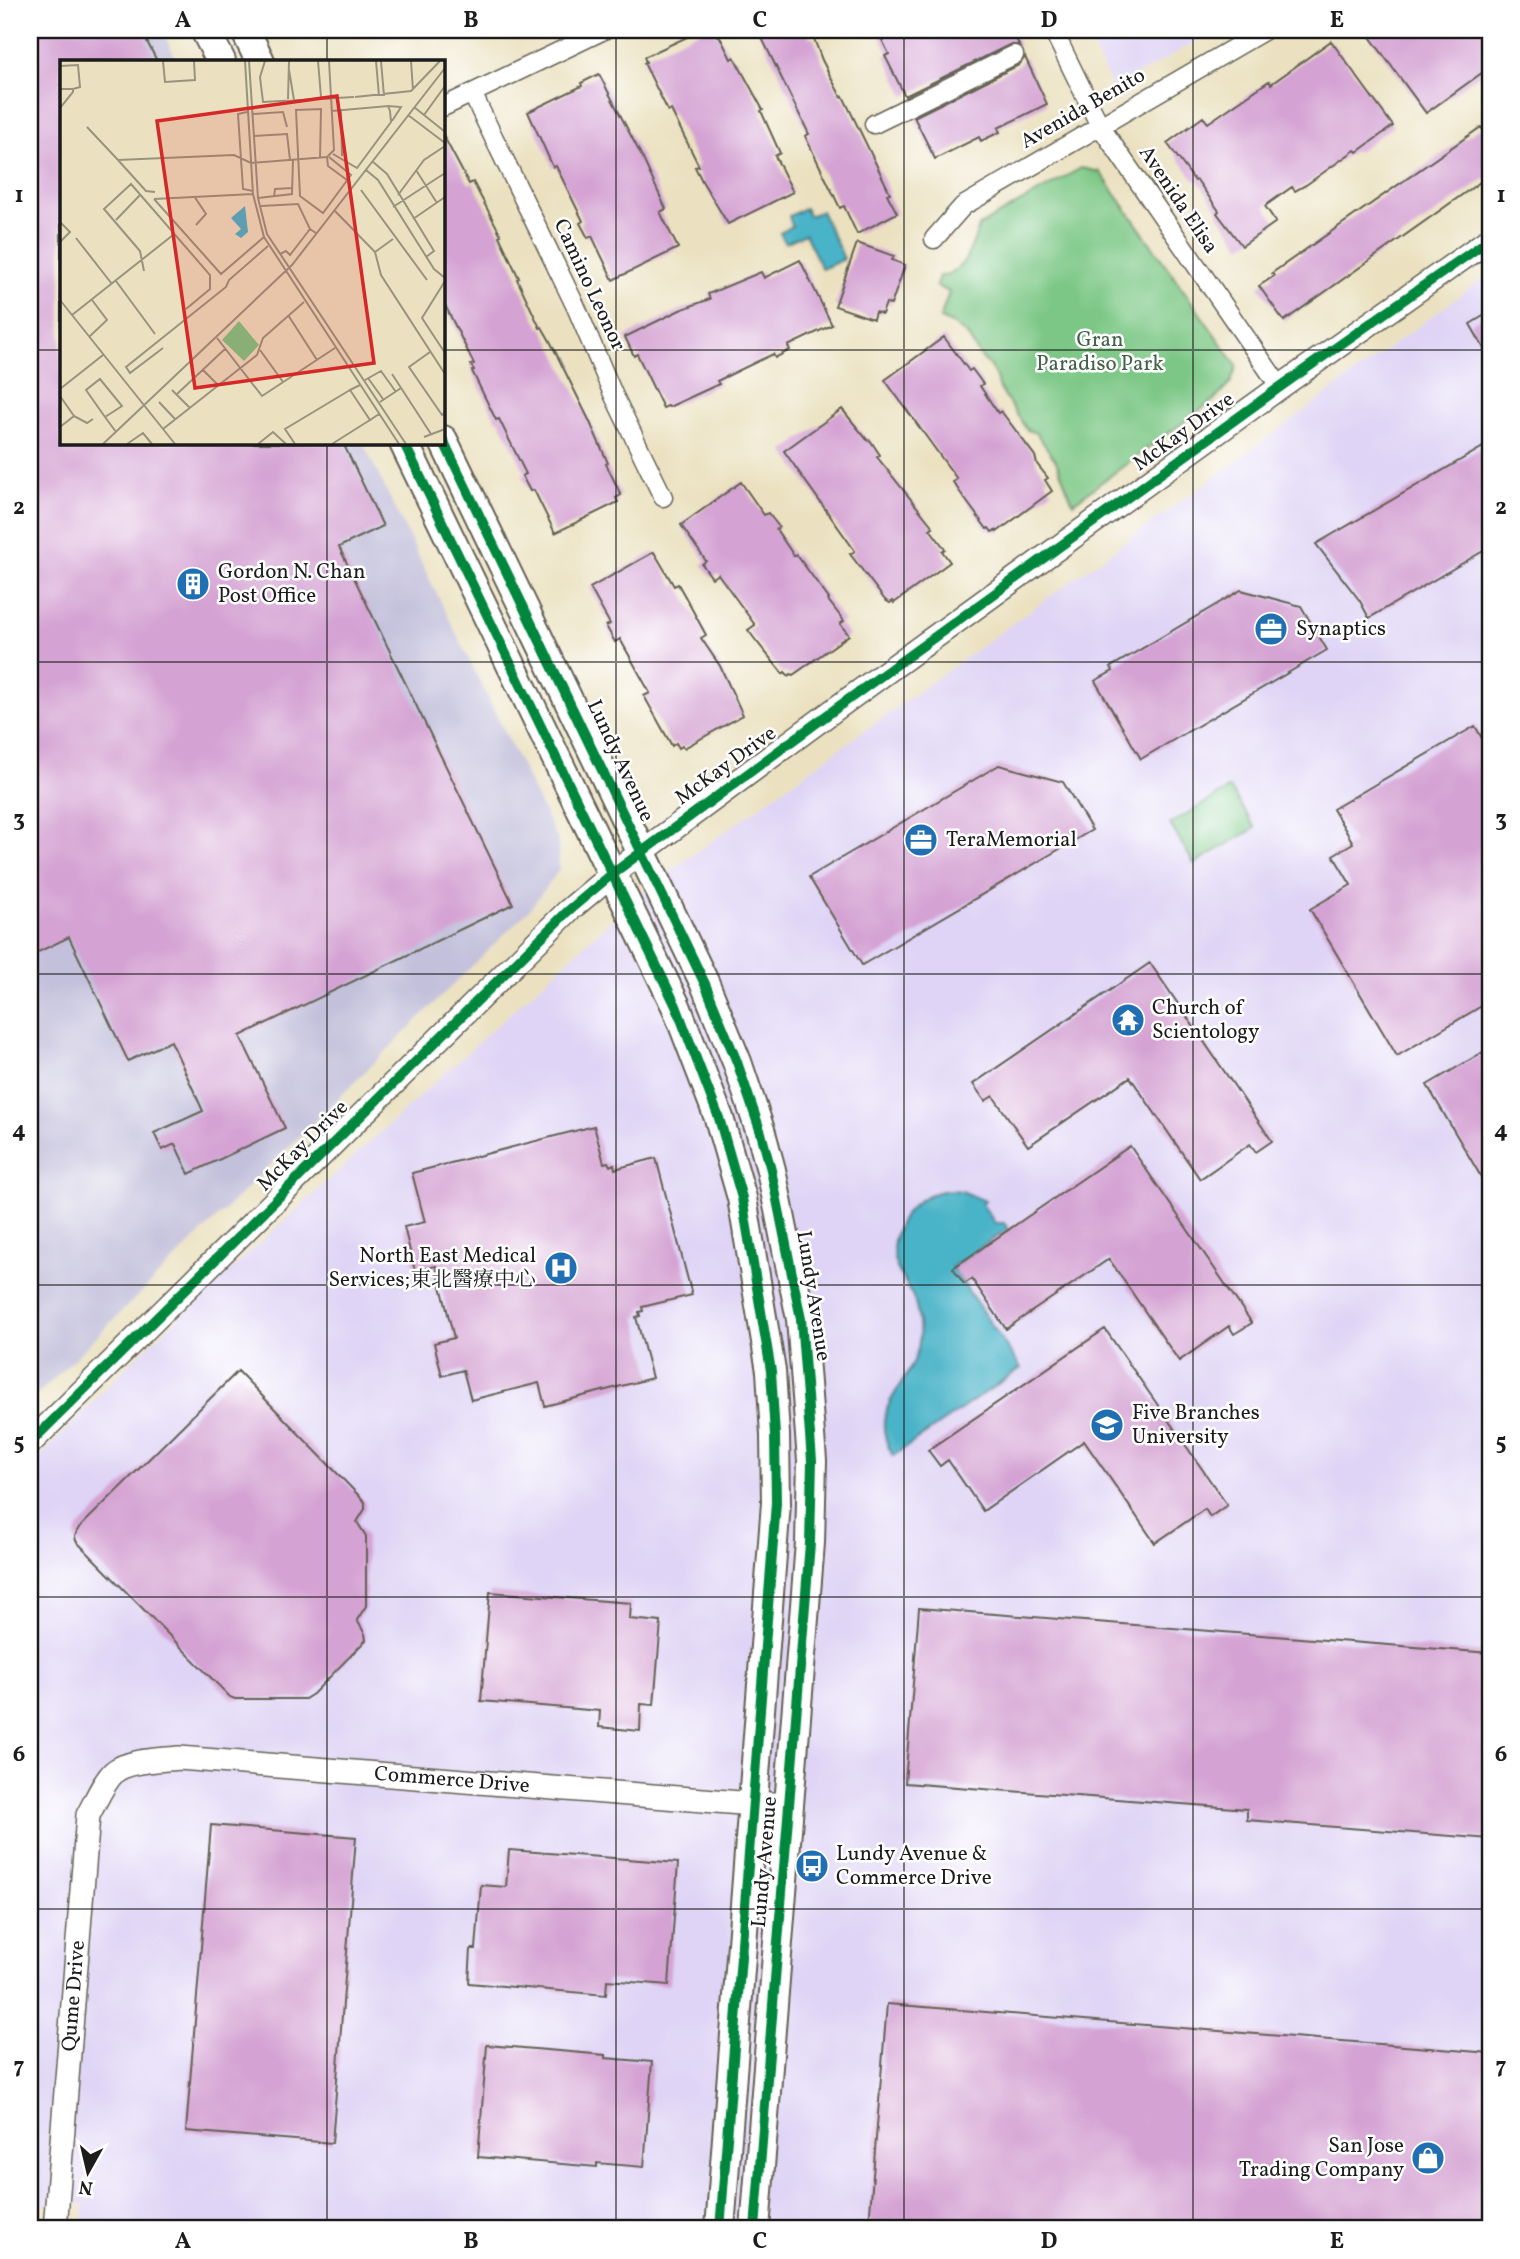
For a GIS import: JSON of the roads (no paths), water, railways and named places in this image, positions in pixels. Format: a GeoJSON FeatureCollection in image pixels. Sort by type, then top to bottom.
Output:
{"type":"FeatureCollection","features":[{"type":"Feature","properties":{"kind":"main road"},"geometry":{"type":"LineString","coordinates":[[205,30],[220,60]]}},
{"type":"Feature","properties":{"kind":"main road"},"geometry":{"type":"LineString","coordinates":[[244,31],[259,60]]}},
{"type":"Feature","properties":{"kind":"main road","name":"Lundy Avenue"},"geometry":{"type":"LineString","coordinates":[[444,442],[705,984],[737,1062],[771,1170],[802,1319],[812,1461],[810,1543],[755,2229]]}},
{"type":"Feature","properties":{"kind":"main road","name":"Lundy Avenue"},"geometry":{"type":"LineString","coordinates":[[404,444],[676,1006],[719,1118],[742,1198],[771,1371],[776,1503],[720,2229]]}},
{"type":"Feature","properties":{"kind":"street"},"geometry":{"type":"LineString","coordinates":[[444,107],[604,30]]}},
{"type":"Feature","properties":{"kind":"street","name":"Avenida Elisa"},"geometry":{"type":"LineString","coordinates":[[1053,30],[1100,125],[1280,387]]}},
{"type":"Feature","properties":{"kind":"street","name":"Avenida Benito"},"geometry":{"type":"LineString","coordinates":[[934,239],[963,206],[1265,30]]}},
{"type":"Feature","properties":{"kind":"street"},"geometry":{"type":"LineString","coordinates":[[874,124],[1014,55]]}},
{"type":"Feature","properties":{"kind":"street","name":"Camino Leonor"},"geometry":{"type":"LineString","coordinates":[[472,93],[576,307],[613,394],[663,497]]}},
{"type":"Feature","properties":{"kind":"street","name":"McKay Drive"},"geometry":{"type":"LineString","coordinates":[[30,1443],[568,911],[612,874],[1280,387],[1490,239]]}},
{"type":"Feature","properties":{"kind":"street","name":"Commerce Drive"},"geometry":{"type":"LineString","coordinates":[[117,1770],[133,1764],[179,1758],[753,1804],[789,1804]]}},
{"type":"Feature","properties":{"kind":"street","name":"Qume Drive"},"geometry":{"type":"LineString","coordinates":[[55,2229],[88,1815],[105,1783],[117,1770]]}},
{"type":"Feature","properties":{"kind":"water"},"geometry":{"type":"Polygon","coordinates":[[[805,208],[809,216],[821,211],[844,259],[822,269],[805,234],[785,243],[780,233],[792,226],[789,216],[805,208]]]}},
{"type":"Feature","properties":{"kind":"water"},"geometry":{"type":"Polygon","coordinates":[[[949,1190],[962,1191],[985,1201],[982,1204],[995,1223],[1004,1223],[1008,1229],[952,1267],[1021,1368],[893,1456],[884,1423],[892,1398],[915,1359],[919,1343],[918,1316],[914,1300],[896,1264],[894,1240],[902,1218],[916,1203],[931,1194],[949,1190]]]}},
{"type":"Feature","properties":{"kind":"place","name":"Gordon N. Chan Post Office"},"geometry":{"type":"Point","coordinates":[193,584]}},
{"type":"Feature","properties":{"kind":"place","name":"Synaptics"},"geometry":{"type":"Point","coordinates":[1271,629]}},
{"type":"Feature","properties":{"kind":"place","name":"TeraMemorial"},"geometry":{"type":"Point","coordinates":[921,840]}},
{"type":"Feature","properties":{"kind":"place","name":"Church of Scientology"},"geometry":{"type":"Point","coordinates":[1128,1020]}},
{"type":"Feature","properties":{"kind":"place","name":"North East Medical Services;東北醫療中心"},"geometry":{"type":"Point","coordinates":[561,1268]}},
{"type":"Feature","properties":{"kind":"place","name":"Five Branches University"},"geometry":{"type":"Point","coordinates":[1107,1425]}},
{"type":"Feature","properties":{"kind":"place","name":"Lundy Avenue & Commerce Drive"},"geometry":{"type":"Point","coordinates":[812,1866]}},
{"type":"Feature","properties":{"kind":"place","name":"San Jose Trading Company"},"geometry":{"type":"Point","coordinates":[1428,2158]}},
{"type":"Feature","properties":{"kind":"park label","name":"Gran Paradiso Park"},"geometry":{"type":"Point","coordinates":[1100,352]}}]}
